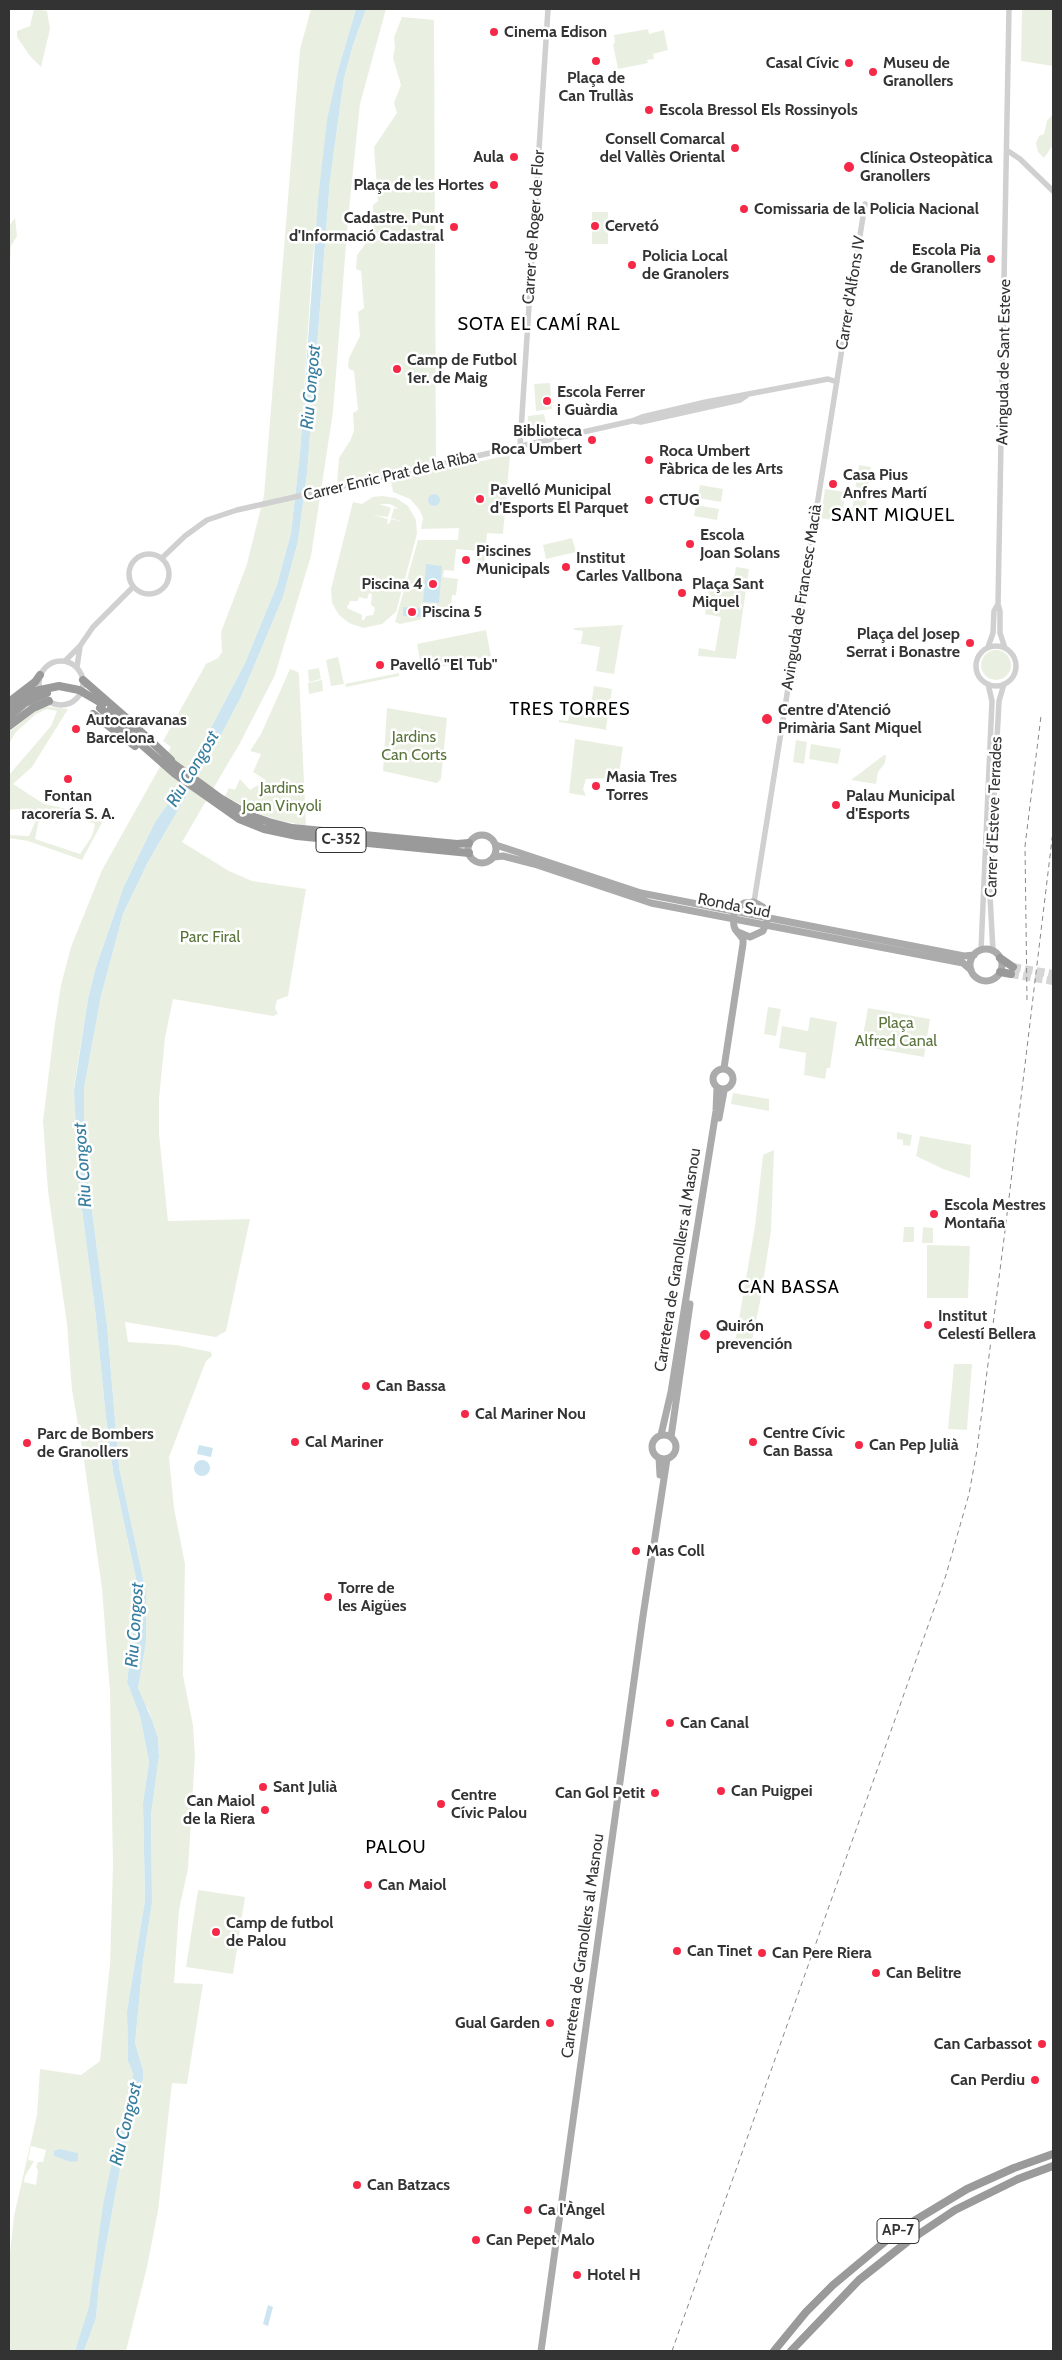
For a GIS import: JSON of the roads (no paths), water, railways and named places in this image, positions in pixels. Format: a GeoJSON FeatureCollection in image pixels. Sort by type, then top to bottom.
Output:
{"type":"FeatureCollection","features":[{"type":"Feature","properties":{"kind":"highway"},"geometry":{"type":"LineString","coordinates":[[9,702],[35,682],[40,675]]}},
{"type":"Feature","properties":{"kind":"highway"},"geometry":{"type":"LineString","coordinates":[[83,680],[142,742]]}},
{"type":"Feature","properties":{"kind":"highway","name":"C-352"},"geometry":{"type":"LineString","coordinates":[[9,709],[35,691],[59,686],[79,690],[101,706],[178,772],[233,810],[292,828],[457,844],[469,843]]}},
{"type":"Feature","properties":{"kind":"highway","name":"C-352"},"geometry":{"type":"LineString","coordinates":[[9,717],[24,703],[49,692],[77,695],[101,706]]}},
{"type":"Feature","properties":{"kind":"highway"},"geometry":{"type":"LineString","coordinates":[[9,726],[33,708],[49,701]]}},
{"type":"Feature","properties":{"kind":"highway"},"geometry":{"type":"LineString","coordinates":[[93,714],[142,742]]}},
{"type":"Feature","properties":{"kind":"highway","name":"C-352"},"geometry":{"type":"LineString","coordinates":[[233,810],[239,819],[264,828],[298,836],[469,853]]}},
{"type":"Feature","properties":{"kind":"highway"},"geometry":{"type":"LineString","coordinates":[[239,819],[249,827],[265,834]]}},
{"type":"Feature","properties":{"kind":"highway","name":"C-352"},"geometry":{"type":"LineString","coordinates":[[1000,958],[1012,970],[1000,972]]}},
{"type":"Feature","properties":{"kind":"highway","name":"AP-7"},"geometry":{"type":"LineString","coordinates":[[774,2351],[806,2312],[833,2285],[899,2230],[967,2189],[1014,2168],[1053,2154]]}},
{"type":"Feature","properties":{"kind":"highway","name":"AP-7"},"geometry":{"type":"LineString","coordinates":[[791,2351],[844,2293],[907,2242],[955,2210],[1018,2179],[1053,2166]]}},
{"type":"Feature","properties":{"kind":"main road","name":"C-352"},"geometry":{"type":"LineString","coordinates":[[469,843],[474,837],[484,834],[492,839],[496,845]]}},
{"type":"Feature","properties":{"kind":"main road"},"geometry":{"type":"LineString","coordinates":[[469,843],[469,853]]}},
{"type":"Feature","properties":{"kind":"main road"},"geometry":{"type":"LineString","coordinates":[[494,857],[496,845]]}},
{"type":"Feature","properties":{"kind":"main road","name":"Ronda Sud"},"geometry":{"type":"LineString","coordinates":[[496,845],[641,893],[733,916],[963,963],[971,970]]}},
{"type":"Feature","properties":{"kind":"main road","name":"C-352"},"geometry":{"type":"LineString","coordinates":[[469,853],[473,860],[480,863],[488,862],[494,857]]}},
{"type":"Feature","properties":{"kind":"main road","name":"Ronda Sud"},"geometry":{"type":"LineString","coordinates":[[494,857],[503,856],[534,864],[651,903],[733,916]]}},
{"type":"Feature","properties":{"kind":"main road"},"geometry":{"type":"LineString","coordinates":[[726,1068],[744,944],[738,932],[733,916],[740,905],[754,902],[763,907],[767,923],[760,934],[750,937],[738,932]]}},
{"type":"Feature","properties":{"kind":"main road","name":"Ronda Sud"},"geometry":{"type":"LineString","coordinates":[[767,923],[964,956],[974,955]]}},
{"type":"Feature","properties":{"kind":"main road"},"geometry":{"type":"LineString","coordinates":[[726,1068],[732,1074],[732,1083],[729,1088],[721,1090],[714,1083],[715,1075],[726,1068],[750,937]]}},
{"type":"Feature","properties":{"kind":"main road"},"geometry":{"type":"LineString","coordinates":[[971,970],[971,961],[974,955],[981,950],[992,951]]}},
{"type":"Feature","properties":{"kind":"main road","name":"C-352"},"geometry":{"type":"LineString","coordinates":[[992,951],[1000,958]]}},
{"type":"Feature","properties":{"kind":"main road"},"geometry":{"type":"LineString","coordinates":[[1000,958],[1000,972]]}},
{"type":"Feature","properties":{"kind":"main road","name":"C-352"},"geometry":{"type":"LineString","coordinates":[[971,970],[982,980],[993,979],[1000,972]]}},
{"type":"Feature","properties":{"kind":"main road","name":"Carretera de Granollers al Masnou"},"geometry":{"type":"LineString","coordinates":[[662,1435],[721,1090]]}},
{"type":"Feature","properties":{"kind":"main road","name":"Carretera de Granollers al Masnou"},"geometry":{"type":"LineString","coordinates":[[671,1437],[721,1090]]}},
{"type":"Feature","properties":{"kind":"main road"},"geometry":{"type":"LineString","coordinates":[[662,1435],[671,1437],[676,1444],[676,1450],[672,1456],[663,1458],[654,1454],[652,1445],[656,1437],[662,1435]]}},
{"type":"Feature","properties":{"kind":"main road","name":"Carretera de Granollers al Masnou"},"geometry":{"type":"LineString","coordinates":[[541,2351],[653,1545],[663,1458]]}},
{"type":"Feature","properties":{"kind":"street","name":"Carrer de Roger de Flor"},"geometry":{"type":"LineString","coordinates":[[520,446],[548,9]]}},
{"type":"Feature","properties":{"kind":"street","name":"Avinguda de Sant Esteve"},"geometry":{"type":"LineString","coordinates":[[1005,648],[1000,632],[998,604],[1010,9]]}},
{"type":"Feature","properties":{"kind":"street"},"geometry":{"type":"LineString","coordinates":[[1008,151],[1020,159],[1053,191]]}},
{"type":"Feature","properties":{"kind":"street","name":"Carrer d'Alfons IV"},"geometry":{"type":"LineString","coordinates":[[837,382],[865,204]]}},
{"type":"Feature","properties":{"kind":"street","name":"Carrer Enric Prat de la Riba"},"geometry":{"type":"LineString","coordinates":[[162,558],[185,536],[207,520],[237,510],[632,421],[641,422],[740,400],[746,396],[828,379],[837,382]]}},
{"type":"Feature","properties":{"kind":"street","name":"Avinguda de Francesc Macià"},"geometry":{"type":"LineString","coordinates":[[754,902],[837,382]]}},
{"type":"Feature","properties":{"kind":"street"},"geometry":{"type":"LineString","coordinates":[[147,554],[162,558],[168,567],[169,577],[163,589],[157,593],[145,595],[133,587],[129,573],[134,560],[147,554]]}},
{"type":"Feature","properties":{"kind":"street"},"geometry":{"type":"LineString","coordinates":[[80,646],[77,667],[83,680],[81,693],[72,702],[60,705],[49,701],[41,691],[40,675],[49,664],[65,661],[80,646],[93,627],[133,587]]}},
{"type":"Feature","properties":{"kind":"street","name":"Avinguda de Sant Esteve"},"geometry":{"type":"LineString","coordinates":[[988,647],[993,633],[994,611],[998,604]]}},
{"type":"Feature","properties":{"kind":"street"},"geometry":{"type":"LineString","coordinates":[[999,646],[1005,648],[1013,655],[1016,667],[1012,678],[1004,684],[988,684],[979,678],[975,667],[978,656],[988,647],[999,646]]}},
{"type":"Feature","properties":{"kind":"street"},"geometry":{"type":"LineString","coordinates":[[65,661],[77,667]]}},
{"type":"Feature","properties":{"kind":"street","name":"Carrer d'Esteve Terrades"},"geometry":{"type":"LineString","coordinates":[[981,950],[992,703],[988,684]]}},
{"type":"Feature","properties":{"kind":"street","name":"Carrer d'Esteve Terrades"},"geometry":{"type":"LineString","coordinates":[[992,951],[990,896],[992,815],[999,701],[1004,684]]}},
{"type":"Feature","properties":{"kind":"water","name":"Riu Congost"},"geometry":{"type":"Polygon","coordinates":[[[356,9],[366,9],[344,78],[330,180],[307,473],[298,541],[283,597],[241,697],[214,748],[148,862],[123,914],[101,996],[84,1088],[84,1132],[88,1181],[107,1325],[119,1467],[146,1592],[146,1641],[138,1688],[158,1738],[159,1756],[151,1815],[152,1903],[143,1961],[135,2043],[143,2070],[143,2079],[123,2152],[99,2284],[96,2318],[84,2351],[75,2351],[89,2307],[103,2205],[118,2134],[133,2088],[133,2074],[128,2061],[127,2011],[145,1900],[143,1803],[149,1762],[140,1716],[127,1682],[137,1603],[137,1583],[113,1471],[106,1418],[96,1318],[79,1186],[74,1090],[88,999],[96,967],[124,886],[155,822],[181,785],[245,663],[277,585],[291,533],[300,453],[318,200],[327,120],[337,74],[356,9]]]}},
{"type":"Feature","properties":{"kind":"water"},"geometry":{"type":"Polygon","coordinates":[[[432,494],[436,494],[440,500],[436,506],[432,506],[428,502],[428,498],[432,494]]]}},
{"type":"Feature","properties":{"kind":"water","name":"Piscina 4"},"geometry":{"type":"Polygon","coordinates":[[[426,564],[442,566],[439,603],[423,602],[426,564]]]}},
{"type":"Feature","properties":{"kind":"water","name":"Piscina 5"},"geometry":{"type":"Polygon","coordinates":[[[403,607],[422,609],[421,617],[403,616],[403,607]]]}},
{"type":"Feature","properties":{"kind":"water"},"geometry":{"type":"Polygon","coordinates":[[[199,1445],[213,1448],[211,1457],[197,1454],[199,1445]]]}},
{"type":"Feature","properties":{"kind":"water"},"geometry":{"type":"Polygon","coordinates":[[[202,1460],[210,1468],[202,1476],[194,1468],[202,1460]]]}},
{"type":"Feature","properties":{"kind":"water"},"geometry":{"type":"Polygon","coordinates":[[[59,2149],[78,2153],[78,2161],[71,2162],[54,2156],[54,2151],[59,2149]]]}},
{"type":"Feature","properties":{"kind":"water"},"geometry":{"type":"Polygon","coordinates":[[[268,2305],[273,2307],[268,2326],[263,2324],[268,2305]]]}},
{"type":"Feature","properties":{"kind":"tunnel"},"geometry":{"type":"LineString","coordinates":[[1013,967],[1053,974]]}},
{"type":"Feature","properties":{"kind":"tunnel"},"geometry":{"type":"LineString","coordinates":[[1011,974],[1053,981]]}},
{"type":"Feature","properties":{"kind":"railway"},"geometry":{"type":"LineString","coordinates":[[1027,1000],[1025,846],[1041,716]]}},
{"type":"Feature","properties":{"kind":"railway"},"geometry":{"type":"LineString","coordinates":[[672,2351],[946,1575],[969,1494],[977,1450],[1006,1223],[1053,831]]}},
{"type":"Feature","properties":{"kind":"place","name":"Cinema Edison"},"geometry":{"type":"Point","coordinates":[494,32]}},
{"type":"Feature","properties":{"kind":"place","name":"Plaça de Can Trullàs"},"geometry":{"type":"Point","coordinates":[596,61]}},
{"type":"Feature","properties":{"kind":"place","name":"Casal Cívic"},"geometry":{"type":"Point","coordinates":[849,63]}},
{"type":"Feature","properties":{"kind":"place","name":"Museu de Granollers"},"geometry":{"type":"Point","coordinates":[873,72]}},
{"type":"Feature","properties":{"kind":"place","name":"Escola Bressol Els Rossinyols"},"geometry":{"type":"Point","coordinates":[649,110]}},
{"type":"Feature","properties":{"kind":"place","name":"Consell Comarcal del Vallès Oriental"},"geometry":{"type":"Point","coordinates":[735,148]}},
{"type":"Feature","properties":{"kind":"place","name":"Aula"},"geometry":{"type":"Point","coordinates":[514,157]}},
{"type":"Feature","properties":{"kind":"place","name":"Clínica Osteopàtica Granollers"},"geometry":{"type":"Point","coordinates":[849,167]}},
{"type":"Feature","properties":{"kind":"place","name":"Plaça de les Hortes"},"geometry":{"type":"Point","coordinates":[494,185]}},
{"type":"Feature","properties":{"kind":"place","name":"Comissaria de la Policia Nacional"},"geometry":{"type":"Point","coordinates":[744,209]}},
{"type":"Feature","properties":{"kind":"place","name":"Cervetó"},"geometry":{"type":"Point","coordinates":[595,226]}},
{"type":"Feature","properties":{"kind":"place","name":"Cadastre. Punt d'Informació Cadastral"},"geometry":{"type":"Point","coordinates":[454,227]}},
{"type":"Feature","properties":{"kind":"place","name":"Escola Pia de Granollers"},"geometry":{"type":"Point","coordinates":[991,259]}},
{"type":"Feature","properties":{"kind":"place","name":"Policia Local de Granolers"},"geometry":{"type":"Point","coordinates":[632,265]}},
{"type":"Feature","properties":{"kind":"place","name":"Camp de Futbol 1er. de Maig"},"geometry":{"type":"Point","coordinates":[397,369]}},
{"type":"Feature","properties":{"kind":"place","name":"Escola Ferrer i Guàrdia"},"geometry":{"type":"Point","coordinates":[547,401]}},
{"type":"Feature","properties":{"kind":"place","name":"Biblioteca Roca Umbert"},"geometry":{"type":"Point","coordinates":[592,440]}},
{"type":"Feature","properties":{"kind":"place","name":"Roca Umbert Fàbrica de les Arts"},"geometry":{"type":"Point","coordinates":[649,460]}},
{"type":"Feature","properties":{"kind":"place","name":"Casa Pius Anfres Martí"},"geometry":{"type":"Point","coordinates":[833,484]}},
{"type":"Feature","properties":{"kind":"place","name":"Pavelló Municipal d'Esports El Parquet"},"geometry":{"type":"Point","coordinates":[480,499]}},
{"type":"Feature","properties":{"kind":"place","name":"CTUG"},"geometry":{"type":"Point","coordinates":[649,500]}},
{"type":"Feature","properties":{"kind":"place","name":"Escola Joan Solans"},"geometry":{"type":"Point","coordinates":[690,544]}},
{"type":"Feature","properties":{"kind":"place","name":"Piscines Municipals"},"geometry":{"type":"Point","coordinates":[466,560]}},
{"type":"Feature","properties":{"kind":"place","name":"Institut Carles Vallbona"},"geometry":{"type":"Point","coordinates":[566,567]}},
{"type":"Feature","properties":{"kind":"place","name":"Piscina 4"},"geometry":{"type":"Point","coordinates":[433,584]}},
{"type":"Feature","properties":{"kind":"place","name":"Plaça Sant Miquel"},"geometry":{"type":"Point","coordinates":[682,593]}},
{"type":"Feature","properties":{"kind":"place","name":"Piscina 5"},"geometry":{"type":"Point","coordinates":[412,612]}},
{"type":"Feature","properties":{"kind":"place","name":"Plaça del Josep Serrat i Bonastre"},"geometry":{"type":"Point","coordinates":[970,643]}},
{"type":"Feature","properties":{"kind":"place","name":"Pavelló \"El Tub\""},"geometry":{"type":"Point","coordinates":[380,665]}},
{"type":"Feature","properties":{"kind":"place","name":"Centre d'Atenció Primària Sant Miquel"},"geometry":{"type":"Point","coordinates":[767,719]}},
{"type":"Feature","properties":{"kind":"place","name":"Autocaravanas Barcelona"},"geometry":{"type":"Point","coordinates":[76,729]}},
{"type":"Feature","properties":{"kind":"place","name":"Fontan racorería S. A."},"geometry":{"type":"Point","coordinates":[68,779]}},
{"type":"Feature","properties":{"kind":"place","name":"Masia Tres Torres"},"geometry":{"type":"Point","coordinates":[596,786]}},
{"type":"Feature","properties":{"kind":"place","name":"Palau Municipal d'Esports"},"geometry":{"type":"Point","coordinates":[836,805]}},
{"type":"Feature","properties":{"kind":"place","name":"Escola Mestres Montaña"},"geometry":{"type":"Point","coordinates":[934,1214]}},
{"type":"Feature","properties":{"kind":"place","name":"Institut Celestí Bellera"},"geometry":{"type":"Point","coordinates":[928,1325]}},
{"type":"Feature","properties":{"kind":"place","name":"Quirón prevención"},"geometry":{"type":"Point","coordinates":[705,1335]}},
{"type":"Feature","properties":{"kind":"place","name":"Can Bassa"},"geometry":{"type":"Point","coordinates":[366,1386]}},
{"type":"Feature","properties":{"kind":"place","name":"Cal Mariner Nou"},"geometry":{"type":"Point","coordinates":[465,1414]}},
{"type":"Feature","properties":{"kind":"place","name":"Cal Mariner"},"geometry":{"type":"Point","coordinates":[295,1442]}},
{"type":"Feature","properties":{"kind":"place","name":"Centre Cívic Can Bassa"},"geometry":{"type":"Point","coordinates":[753,1442]}},
{"type":"Feature","properties":{"kind":"place","name":"Parc de Bombers de Granollers"},"geometry":{"type":"Point","coordinates":[27,1443]}},
{"type":"Feature","properties":{"kind":"place","name":"Can Pep Julià"},"geometry":{"type":"Point","coordinates":[859,1445]}},
{"type":"Feature","properties":{"kind":"place","name":"Mas Coll"},"geometry":{"type":"Point","coordinates":[636,1551]}},
{"type":"Feature","properties":{"kind":"place","name":"Torre de les Aigües"},"geometry":{"type":"Point","coordinates":[328,1597]}},
{"type":"Feature","properties":{"kind":"place","name":"Can Canal"},"geometry":{"type":"Point","coordinates":[670,1723]}},
{"type":"Feature","properties":{"kind":"place","name":"Sant Julià"},"geometry":{"type":"Point","coordinates":[263,1787]}},
{"type":"Feature","properties":{"kind":"place","name":"Can Puigpei"},"geometry":{"type":"Point","coordinates":[721,1791]}},
{"type":"Feature","properties":{"kind":"place","name":"Can Gol Petit"},"geometry":{"type":"Point","coordinates":[655,1793]}},
{"type":"Feature","properties":{"kind":"place","name":"Centre Cívic Palou"},"geometry":{"type":"Point","coordinates":[441,1804]}},
{"type":"Feature","properties":{"kind":"place","name":"Can Maiol de la Riera"},"geometry":{"type":"Point","coordinates":[265,1810]}},
{"type":"Feature","properties":{"kind":"place","name":"Can Maiol"},"geometry":{"type":"Point","coordinates":[368,1885]}},
{"type":"Feature","properties":{"kind":"place","name":"Camp de futbol de Palou"},"geometry":{"type":"Point","coordinates":[216,1932]}},
{"type":"Feature","properties":{"kind":"place","name":"Can Tinet"},"geometry":{"type":"Point","coordinates":[677,1951]}},
{"type":"Feature","properties":{"kind":"place","name":"Can Pere Riera"},"geometry":{"type":"Point","coordinates":[762,1953]}},
{"type":"Feature","properties":{"kind":"place","name":"Can Belitre"},"geometry":{"type":"Point","coordinates":[876,1973]}},
{"type":"Feature","properties":{"kind":"place","name":"Gual Garden"},"geometry":{"type":"Point","coordinates":[550,2023]}},
{"type":"Feature","properties":{"kind":"place","name":"Can Carbassot"},"geometry":{"type":"Point","coordinates":[1042,2044]}},
{"type":"Feature","properties":{"kind":"place","name":"Can Perdiu"},"geometry":{"type":"Point","coordinates":[1035,2080]}},
{"type":"Feature","properties":{"kind":"place","name":"Can Batzacs"},"geometry":{"type":"Point","coordinates":[357,2185]}},
{"type":"Feature","properties":{"kind":"place","name":"Ca l'Àngel"},"geometry":{"type":"Point","coordinates":[528,2210]}},
{"type":"Feature","properties":{"kind":"place","name":"Can Pepet Malo"},"geometry":{"type":"Point","coordinates":[476,2240]}},
{"type":"Feature","properties":{"kind":"place","name":"Hotel H"},"geometry":{"type":"Point","coordinates":[577,2275]}},
{"type":"Feature","properties":{"kind":"district","name":"SOTA EL CAMÍ RAL"},"geometry":{"type":"Point","coordinates":[539,325]}},
{"type":"Feature","properties":{"kind":"district","name":"SANT MIQUEL"},"geometry":{"type":"Point","coordinates":[893,516]}},
{"type":"Feature","properties":{"kind":"district","name":"TRES TORRES"},"geometry":{"type":"Point","coordinates":[570,710]}},
{"type":"Feature","properties":{"kind":"district","name":"CAN BASSA"},"geometry":{"type":"Point","coordinates":[789,1288]}},
{"type":"Feature","properties":{"kind":"district","name":"PALOU"},"geometry":{"type":"Point","coordinates":[396,1848]}},
{"type":"Feature","properties":{"kind":"park label","name":"Jardins Can Corts"},"geometry":{"type":"Point","coordinates":[414,746]}},
{"type":"Feature","properties":{"kind":"park label","name":"Jardins Joan Vinyoli"},"geometry":{"type":"Point","coordinates":[282,797]}},
{"type":"Feature","properties":{"kind":"park label","name":"Parc Firal"},"geometry":{"type":"Point","coordinates":[210,937]}},
{"type":"Feature","properties":{"kind":"park label","name":"Plaça Alfred Canal"},"geometry":{"type":"Point","coordinates":[896,1032]}}]}
